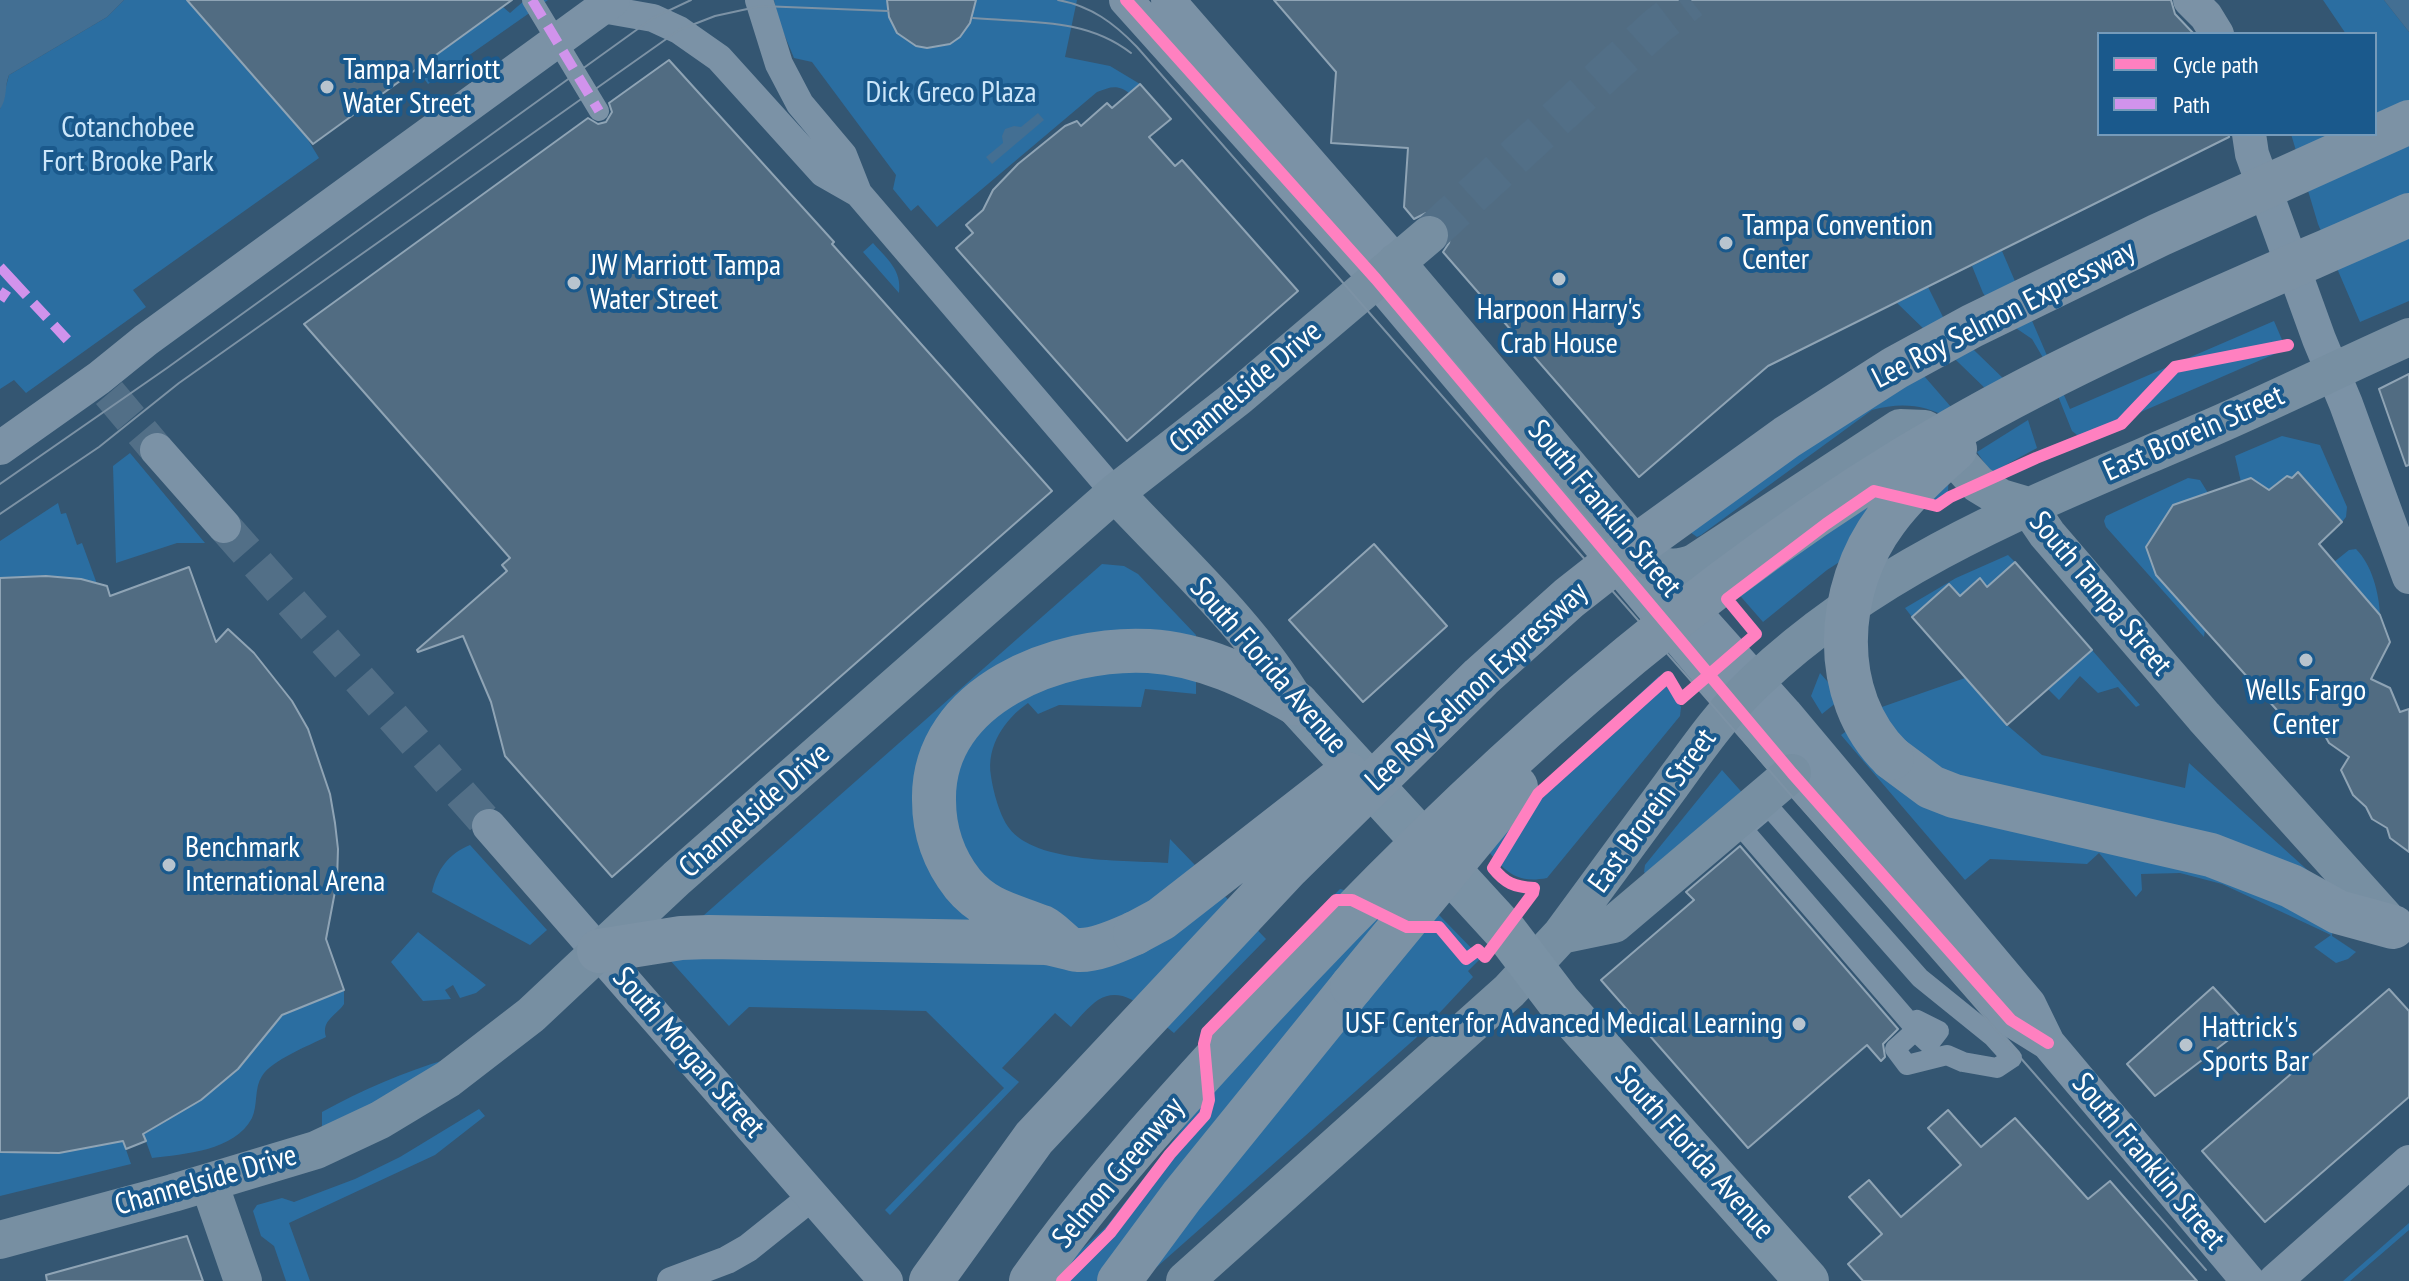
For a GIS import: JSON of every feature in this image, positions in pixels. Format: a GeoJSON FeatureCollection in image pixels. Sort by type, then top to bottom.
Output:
{"type":"FeatureCollection","features":[{"type":"Feature","properties":{"kind":"highway","name":"Lee Roy Selmon Expressway"},"geometry":{"type":"LineString","coordinates":[[931,1281],[1034,1138],[1288,867],[1481,677],[1569,598],[1673,517],[1787,437],[1895,368],[2065,280],[2409,122]]}},
{"type":"Feature","properties":{"kind":"highway"},"geometry":{"type":"LineString","coordinates":[[1031,1281],[1110,1178],[1175,1102],[1334,930],[1591,688],[1681,615],[1832,504],[1952,430],[2152,330],[2409,215]]}},
{"type":"Feature","properties":{"kind":"highway"},"geometry":{"type":"LineString","coordinates":[[2011,398],[1910,492],[1885,521],[1865,556],[1852,590],[1846,626],[1846,660],[1850,685],[1867,728],[1877,743],[1931,787],[1954,796],[2211,855],[2291,886],[2338,912],[2401,936]]}},
{"type":"Feature","properties":{"kind":"highway"},"geometry":{"type":"LineString","coordinates":[[1066,946],[1044,928],[989,908],[965,887],[947,859],[936,828],[936,779],[948,744],[967,716],[997,690],[1036,670],[1083,656],[1126,651],[1174,654],[1214,664],[1297,704]]}},
{"type":"Feature","properties":{"kind":"highway"},"geometry":{"type":"LineString","coordinates":[[599,951],[681,938],[709,937],[1066,946],[1077,950],[1116,941],[1161,919],[1366,759],[1481,677]]}},
{"type":"Feature","properties":{"kind":"highway"},"geometry":{"type":"LineString","coordinates":[[1119,1281],[1182,1196],[1475,839],[1591,688]]}},
{"type":"Feature","properties":{"kind":"main road","name":"Channelside Drive"},"geometry":{"type":"LineString","coordinates":[[0,1240],[209,1183],[316,1150],[359,1131],[421,1097],[495,1044],[677,878],[1115,493],[1238,397],[1429,235]]}},
{"type":"Feature","properties":{"kind":"main road","name":"South Franklin Street"},"geometry":{"type":"LineString","coordinates":[[1386,271],[1648,560]]}},
{"type":"Feature","properties":{"kind":"main road","name":"East Brorein Street"},"geometry":{"type":"LineString","coordinates":[[1185,1281],[1533,967],[1561,935],[1745,692],[1863,595],[1940,549],[2028,506],[2204,431],[2409,337]]}},
{"type":"Feature","properties":{"kind":"main road","name":"South Tampa Street"},"geometry":{"type":"LineString","coordinates":[[1648,560],[1667,568],[1696,562],[1900,428],[1925,429],[1978,484],[2001,498],[2028,506],[2047,534],[2189,699],[2401,936]]}},
{"type":"Feature","properties":{"kind":"main road","name":"South Florida Avenue"},"geometry":{"type":"LineString","coordinates":[[1115,493],[1245,632],[1276,669],[1297,704],[1475,897],[1559,1002],[1807,1281]]}},
{"type":"Feature","properties":{"kind":"main road"},"geometry":{"type":"LineString","coordinates":[[1561,935],[1614,924],[1792,773]]}},
{"type":"Feature","properties":{"kind":"main road"},"geometry":{"type":"LineString","coordinates":[[209,1183],[243,1281]]}},
{"type":"Feature","properties":{"kind":"street"},"geometry":{"type":"LineString","coordinates":[[532,0],[599,111]]}},
{"type":"Feature","properties":{"kind":"street","name":"South Florida Avenue"},"geometry":{"type":"LineString","coordinates":[[759,0],[779,64],[800,104],[843,155],[858,193],[1115,493]]}},
{"type":"Feature","properties":{"kind":"street","name":"South Franklin Street"},"geometry":{"type":"LineString","coordinates":[[1126,0],[1386,271]]}},
{"type":"Feature","properties":{"kind":"street","name":"South Franklin Street"},"geometry":{"type":"LineString","coordinates":[[1168,0],[1386,271],[1745,692],[2029,1004],[2048,1043],[2248,1281]]}},
{"type":"Feature","properties":{"kind":"street"},"geometry":{"type":"LineString","coordinates":[[2190,0],[2206,16],[2216,32]]}},
{"type":"Feature","properties":{"kind":"street"},"geometry":{"type":"LineString","coordinates":[[0,448],[104,386],[146,340],[607,5]]}},
{"type":"Feature","properties":{"kind":"street","name":"South Florida Avenue"},"geometry":{"type":"LineString","coordinates":[[607,5],[653,18],[679,30],[719,58],[823,173],[858,193]]}},
{"type":"Feature","properties":{"kind":"street"},"geometry":{"type":"LineString","coordinates":[[2249,136],[2252,154],[2348,364],[2409,577]]}},
{"type":"Feature","properties":{"kind":"street"},"geometry":{"type":"LineString","coordinates":[[157,450],[224,526]]}},
{"type":"Feature","properties":{"kind":"street","name":"South Franklin Street"},"geometry":{"type":"LineString","coordinates":[[1648,560],[1745,692],[1792,773],[2011,1020],[2048,1043]]}},
{"type":"Feature","properties":{"kind":"street"},"geometry":{"type":"LineString","coordinates":[[1769,807],[1920,978],[1962,1010],[2012,1058],[1997,1068],[1963,1062],[1947,1055],[1907,1065],[1895,1049],[1915,1031],[1929,1044],[1939,1031],[1917,1020],[1912,1025],[1743,829],[1769,807]]}},
{"type":"Feature","properties":{"kind":"street","name":"South Morgan Street"},"geometry":{"type":"LineString","coordinates":[[489,826],[886,1281]]}},
{"type":"Feature","properties":{"kind":"street"},"geometry":{"type":"LineString","coordinates":[[2275,1281],[2409,1162]]}},
{"type":"Feature","properties":{"kind":"street"},"geometry":{"type":"LineString","coordinates":[[671,1281],[727,1260],[748,1248],[813,1196]]}},
{"type":"Feature","properties":{"kind":"green space","name":"Cotanchobee Fort Brooke Park"},"geometry":{"type":"Polygon","coordinates":[[[124,0],[187,0],[305,135],[319,158],[133,290],[146,307],[26,393],[14,380],[0,389],[0,109],[9,75],[107,17],[124,0]]]}},
{"type":"Feature","properties":{"kind":"green space"},"geometry":{"type":"Polygon","coordinates":[[[525,0],[548,0],[428,84],[417,69],[503,7],[510,13],[525,0]]]}},
{"type":"Feature","properties":{"kind":"green space","name":"Dick Greco Plaza"},"geometry":{"type":"Polygon","coordinates":[[[774,0],[1077,0],[1065,57],[1110,66],[1140,84],[1129,93],[1113,87],[1097,92],[937,227],[918,205],[911,211],[893,189],[896,175],[812,62],[794,58],[779,22],[774,0]]]}},
{"type":"Feature","properties":{"kind":"green space"},"geometry":{"type":"Polygon","coordinates":[[[2323,0],[2384,0],[2409,32],[2409,301],[2360,322],[2318,224],[2292,136],[2377,136],[2377,32],[2345,32],[2323,0]]]}},
{"type":"Feature","properties":{"kind":"green space"},"geometry":{"type":"Polygon","coordinates":[[[873,243],[896,271],[899,293],[863,252],[873,243]]]}},
{"type":"Feature","properties":{"kind":"green space"},"geometry":{"type":"Polygon","coordinates":[[[2002,251],[2070,409],[2274,321],[2286,349],[2081,438],[2072,431],[2032,339],[2001,318],[1983,293],[1972,266],[2002,251]]]}},
{"type":"Feature","properties":{"kind":"green space"},"geometry":{"type":"Polygon","coordinates":[[[1928,287],[1946,323],[2008,383],[1991,394],[1897,303],[1928,287]]]}},
{"type":"Feature","properties":{"kind":"green space"},"geometry":{"type":"Polygon","coordinates":[[[1918,369],[1958,415],[1950,419],[1912,406],[1872,410],[1701,535],[1697,537],[1690,532],[1918,369]]]}},
{"type":"Feature","properties":{"kind":"green space"},"geometry":{"type":"Polygon","coordinates":[[[2028,420],[2037,448],[1991,473],[1977,452],[2028,420]]]}},
{"type":"Feature","properties":{"kind":"green space"},"geometry":{"type":"Polygon","coordinates":[[[2282,436],[2320,445],[2347,507],[2342,522],[2298,472],[2292,478],[2287,476],[2269,490],[2251,479],[2241,482],[2235,456],[2282,436]]]}},
{"type":"Feature","properties":{"kind":"green space"},"geometry":{"type":"Polygon","coordinates":[[[130,453],[205,543],[177,543],[116,563],[113,466],[130,453]]]}},
{"type":"Feature","properties":{"kind":"green space"},"geometry":{"type":"Polygon","coordinates":[[[1949,468],[1948,492],[1827,570],[1763,622],[1715,567],[1949,468]]]}},
{"type":"Feature","properties":{"kind":"green space"},"geometry":{"type":"Polygon","coordinates":[[[2188,478],[2200,480],[2208,493],[2173,505],[2146,547],[2156,575],[2205,629],[2204,637],[2106,527],[2104,521],[2106,516],[2188,478]]]}},
{"type":"Feature","properties":{"kind":"green space"},"geometry":{"type":"Polygon","coordinates":[[[58,503],[61,514],[66,513],[77,545],[82,543],[97,584],[46,576],[0,578],[0,541],[58,503]]]}},
{"type":"Feature","properties":{"kind":"green space"},"geometry":{"type":"Polygon","coordinates":[[[2356,549],[2374,580],[2380,615],[2334,562],[2349,550],[2356,549]]]}},
{"type":"Feature","properties":{"kind":"green space"},"geometry":{"type":"Polygon","coordinates":[[[2008,555],[2015,562],[1987,587],[1979,578],[1960,596],[1949,584],[1912,617],[1905,608],[1956,578],[2008,555]]]}},
{"type":"Feature","properties":{"kind":"green space"},"geometry":{"type":"Polygon","coordinates":[[[1102,564],[1124,566],[1138,574],[1196,635],[1196,694],[1145,689],[1141,707],[1059,705],[1038,714],[1028,703],[1005,725],[991,754],[992,782],[1003,817],[1022,840],[1039,848],[1083,858],[1168,863],[1170,839],[1266,939],[1174,1033],[1139,1004],[1119,995],[1098,1000],[1071,1027],[1055,1013],[1002,1068],[1019,1082],[890,1215],[885,1210],[1004,1088],[926,1011],[749,1007],[729,1026],[669,959],[695,923],[1102,564]]]}},
{"type":"Feature","properties":{"kind":"green space"},"geometry":{"type":"Polygon","coordinates":[[[2092,650],[2140,705],[2136,707],[2118,687],[2098,693],[2080,676],[2059,700],[2048,689],[2092,650]]]}},
{"type":"Feature","properties":{"kind":"green space"},"geometry":{"type":"Polygon","coordinates":[[[1820,673],[1842,698],[1822,714],[1811,696],[1820,673]]]}},
{"type":"Feature","properties":{"kind":"green space"},"geometry":{"type":"Polygon","coordinates":[[[1659,676],[1681,707],[1680,716],[1547,878],[1524,879],[1508,872],[1480,842],[1659,676]]]}},
{"type":"Feature","properties":{"kind":"green space"},"geometry":{"type":"Polygon","coordinates":[[[1965,678],[2007,725],[2042,755],[2185,788],[2189,763],[2334,894],[1871,754],[2192,860],[2333,923],[2332,936],[2356,952],[2336,963],[2314,947],[2331,935],[2222,884],[2180,873],[2141,874],[2142,890],[2136,897],[2099,853],[2087,864],[1990,859],[1965,880],[1841,735],[1879,708],[1965,678]]]}},
{"type":"Feature","properties":{"kind":"green space"},"geometry":{"type":"Polygon","coordinates":[[[1722,770],[1747,798],[1648,877],[1644,872],[1645,865],[1722,770]]]}},
{"type":"Feature","properties":{"kind":"green space"},"geometry":{"type":"Polygon","coordinates":[[[470,845],[547,930],[530,945],[432,892],[445,864],[455,853],[470,845]]]}},
{"type":"Feature","properties":{"kind":"green space"},"geometry":{"type":"Polygon","coordinates":[[[1401,876],[1481,958],[1468,971],[1473,977],[1417,1037],[1150,1273],[1099,1281],[1047,1281],[1106,1227],[1195,1112],[1201,1030],[1340,889],[1377,898],[1401,876]]]}},
{"type":"Feature","properties":{"kind":"green space"},"geometry":{"type":"Polygon","coordinates":[[[418,932],[486,985],[476,993],[460,998],[453,985],[445,990],[451,999],[423,1001],[391,962],[418,932]]]}},
{"type":"Feature","properties":{"kind":"green space"},"geometry":{"type":"Polygon","coordinates":[[[344,990],[344,1004],[327,1022],[326,1037],[282,1059],[262,1076],[252,1118],[234,1138],[208,1149],[152,1158],[143,1133],[183,1111],[229,1075],[273,1027],[264,1022],[344,990]]]}},
{"type":"Feature","properties":{"kind":"green space"},"geometry":{"type":"Polygon","coordinates":[[[448,1059],[403,1091],[322,1128],[322,1112],[383,1082],[448,1059]]]}},
{"type":"Feature","properties":{"kind":"green space"},"geometry":{"type":"Polygon","coordinates":[[[479,1109],[485,1116],[435,1155],[289,1223],[310,1281],[286,1281],[274,1246],[261,1236],[253,1211],[257,1205],[282,1198],[294,1202],[355,1179],[400,1157],[479,1109]]]}},
{"type":"Feature","properties":{"kind":"green space"},"geometry":{"type":"Polygon","coordinates":[[[123,1141],[131,1164],[0,1196],[0,1152],[59,1153],[123,1141]]]}},
{"type":"Feature","properties":{"kind":"green space"},"geometry":{"type":"Polygon","coordinates":[[[2409,1223],[2409,1230],[2350,1281],[2343,1281],[2409,1223]]]}},
{"type":"Feature","properties":{"kind":"shaded area"},"geometry":{"type":"Polygon","coordinates":[[[0,0],[124,0],[107,17],[9,75],[0,109],[0,0]]]}},
{"type":"Feature","properties":{"kind":"shaded area"},"geometry":{"type":"Polygon","coordinates":[[[2384,0],[2409,0],[2409,32],[2384,0]]]}},
{"type":"Feature","properties":{"kind":"shaded area"},"geometry":{"type":"Polygon","coordinates":[[[1038,113],[1044,120],[992,164],[986,157],[1003,143],[1005,129],[1021,127],[1038,113]]]}},
{"type":"Feature","properties":{"kind":"building","name":"Tampa Marriott Water Street"},"geometry":{"type":"Polygon","coordinates":[[[187,0],[512,0],[313,144],[187,0]]]}},
{"type":"Feature","properties":{"kind":"building","name":"Dick Greco Plaza"},"geometry":{"type":"Polygon","coordinates":[[[887,0],[976,0],[970,23],[960,37],[950,44],[927,48],[916,46],[897,33],[889,17],[887,0]]]}},
{"type":"Feature","properties":{"kind":"building","name":"Tampa Convention Center"},"geometry":{"type":"Polygon","coordinates":[[[1274,0],[2171,0],[2175,14],[2192,32],[2097,32],[2097,136],[2229,137],[1768,366],[1639,477],[1443,252],[1451,232],[1445,220],[1426,213],[1414,219],[1404,207],[1408,148],[1331,143],[1336,72],[1274,0]]]}},
{"type":"Feature","properties":{"kind":"building"},"geometry":{"type":"Polygon","coordinates":[[[669,60],[834,242],[832,244],[1052,491],[612,877],[505,756],[491,702],[463,636],[417,650],[507,571],[502,565],[510,558],[304,324],[588,118],[598,124],[606,122],[612,112],[609,103],[669,60]]]}},
{"type":"Feature","properties":{"kind":"building"},"geometry":{"type":"Polygon","coordinates":[[[1140,84],[1171,119],[1149,137],[1175,166],[1182,160],[1298,291],[1127,441],[956,248],[973,233],[966,225],[983,210],[993,190],[1018,164],[1065,126],[1077,121],[1081,126],[1107,103],[1112,108],[1140,84]]]}},
{"type":"Feature","properties":{"kind":"building"},"geometry":{"type":"Polygon","coordinates":[[[2409,374],[2409,465],[2406,466],[2379,389],[2409,374]]]}},
{"type":"Feature","properties":{"kind":"building","name":"Wells Fargo Center"},"geometry":{"type":"Polygon","coordinates":[[[2298,472],[2342,522],[2319,544],[2380,615],[2390,642],[2371,679],[2390,688],[2400,712],[2409,709],[2409,852],[2390,838],[2387,828],[2372,819],[2366,807],[2353,795],[2341,770],[2349,757],[2329,743],[2319,725],[2305,730],[2284,718],[2156,575],[2146,547],[2173,505],[2251,478],[2269,490],[2287,476],[2292,478],[2298,472]]]}},
{"type":"Feature","properties":{"kind":"building"},"geometry":{"type":"Polygon","coordinates":[[[1374,544],[1447,626],[1363,702],[1289,620],[1374,544]]]}},
{"type":"Feature","properties":{"kind":"building"},"geometry":{"type":"Polygon","coordinates":[[[2015,562],[2092,650],[2007,725],[1912,617],[1949,584],[1960,596],[1980,578],[1987,587],[2015,562]]]}},
{"type":"Feature","properties":{"kind":"building","name":"Benchmark International Arena"},"geometry":{"type":"Polygon","coordinates":[[[189,567],[216,642],[228,629],[254,653],[292,701],[308,729],[330,794],[335,823],[337,881],[326,939],[344,990],[282,1015],[238,1069],[201,1100],[143,1134],[146,1141],[126,1149],[123,1141],[59,1153],[0,1152],[0,578],[46,576],[81,579],[107,586],[110,596],[189,567]]]}},
{"type":"Feature","properties":{"kind":"building"},"geometry":{"type":"Polygon","coordinates":[[[1740,846],[1898,1029],[1883,1044],[1885,1057],[1881,1061],[1867,1045],[1748,1148],[1601,980],[1694,900],[1686,892],[1740,846]]]}},
{"type":"Feature","properties":{"kind":"building","name":"Hattrick's Sports Bar"},"geometry":{"type":"Polygon","coordinates":[[[2213,987],[2248,1025],[2155,1096],[2127,1064],[2213,987]]]}},
{"type":"Feature","properties":{"kind":"building"},"geometry":{"type":"Polygon","coordinates":[[[2389,989],[2409,1011],[2409,1097],[2265,1222],[2202,1151],[2389,989]]]}},
{"type":"Feature","properties":{"kind":"building"},"geometry":{"type":"Polygon","coordinates":[[[1948,1110],[1981,1147],[2015,1118],[2088,1199],[2110,1181],[2197,1281],[1863,1281],[1848,1264],[1882,1234],[1849,1197],[1869,1180],[1901,1217],[1961,1165],[1928,1128],[1948,1110]]]}},
{"type":"Feature","properties":{"kind":"building"},"geometry":{"type":"Polygon","coordinates":[[[187,1236],[203,1281],[47,1281],[46,1275],[187,1236]]]}},
{"type":"Feature","properties":{"kind":"tunnel"},"geometry":{"type":"LineString","coordinates":[[1429,235],[1657,26],[1691,0]]}},
{"type":"Feature","properties":{"kind":"tunnel"},"geometry":{"type":"LineString","coordinates":[[109,393],[157,450]]}},
{"type":"Feature","properties":{"kind":"tunnel"},"geometry":{"type":"LineString","coordinates":[[224,526],[489,826]]}},
{"type":"Feature","properties":{"kind":"tram line"},"geometry":{"type":"LineString","coordinates":[[0,484],[167,368],[653,18],[691,0]]}},
{"type":"Feature","properties":{"kind":"tram line"},"geometry":{"type":"LineString","coordinates":[[1058,0],[1081,6],[1101,17],[1137,47],[2206,1270]]}},
{"type":"Feature","properties":{"kind":"tram line"},"geometry":{"type":"LineString","coordinates":[[0,514],[99,447],[179,383],[679,30],[715,16],[761,6],[888,11]]}},
{"type":"Feature","properties":{"kind":"tram line"},"geometry":{"type":"LineString","coordinates":[[973,18],[1075,27],[1113,41],[1131,53]]}},
{"type":"Feature","properties":{"kind":"marked path"},"geometry":{"type":"LineString","coordinates":[[532,0],[599,111]]}},
{"type":"Feature","properties":{"kind":"marked path"},"geometry":{"type":"LineString","coordinates":[[0,267],[13,281],[0,300]]}},
{"type":"Feature","properties":{"kind":"marked path"},"geometry":{"type":"LineString","coordinates":[[13,281],[74,347]]}},
{"type":"Feature","properties":{"kind":"cycle path"},"geometry":{"type":"LineString","coordinates":[[1126,0],[1376,279],[1792,773],[2011,1020],[2048,1043]]}},
{"type":"Feature","properties":{"kind":"cycle path","name":"Selmon Greenway"},"geometry":{"type":"LineString","coordinates":[[1062,1281],[1110,1233],[1170,1154],[1205,1115],[1209,1100],[1204,1044],[1207,1032],[1336,900],[1352,900],[1407,927],[1439,927],[1466,959],[1478,950],[1485,957],[1533,893],[1534,888],[1510,883],[1493,868],[1538,794],[1668,677],[1681,699],[1756,634],[1727,599],[1874,491],[1937,506],[1950,497],[2036,458],[2121,424],[2175,367],[2288,345]]}},
{"type":"Feature","properties":{"kind":"place","name":"Tampa Marriott Water Street"},"geometry":{"type":"Point","coordinates":[327,87]}},
{"type":"Feature","properties":{"kind":"place","name":"Tampa Convention Center"},"geometry":{"type":"Point","coordinates":[1726,243]}},
{"type":"Feature","properties":{"kind":"place","name":"Harpoon Harry's Crab House"},"geometry":{"type":"Point","coordinates":[1559,279]}},
{"type":"Feature","properties":{"kind":"place","name":"JW Marriott Tampa Water Street"},"geometry":{"type":"Point","coordinates":[574,283]}},
{"type":"Feature","properties":{"kind":"place","name":"Wells Fargo Center"},"geometry":{"type":"Point","coordinates":[2306,660]}},
{"type":"Feature","properties":{"kind":"place","name":"Benchmark International Arena"},"geometry":{"type":"Point","coordinates":[169,865]}},
{"type":"Feature","properties":{"kind":"place","name":"USF Center for Advanced Medical Learning"},"geometry":{"type":"Point","coordinates":[1799,1024]}},
{"type":"Feature","properties":{"kind":"place","name":"Hattrick's Sports Bar"},"geometry":{"type":"Point","coordinates":[2186,1045]}}]}
